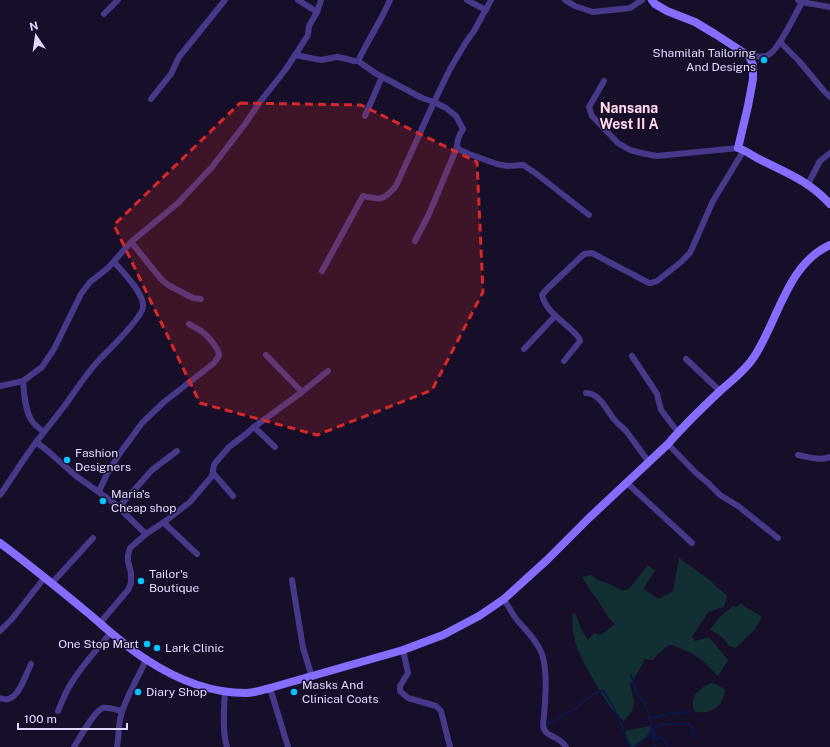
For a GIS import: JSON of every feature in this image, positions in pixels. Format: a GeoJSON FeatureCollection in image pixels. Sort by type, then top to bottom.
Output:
{"type":"FeatureCollection","features":[{"type":"Feature","properties":{"kind":"street"},"geometry":{"type":"LineString","coordinates":[[104,14],[118,0]]}},
{"type":"Feature","properties":{"kind":"street"},"geometry":{"type":"LineString","coordinates":[[151,99],[171,74],[179,57],[225,0]]}},
{"type":"Feature","properties":{"kind":"street"},"geometry":{"type":"LineString","coordinates":[[298,0],[317,12]]}},
{"type":"Feature","properties":{"kind":"street"},"geometry":{"type":"LineString","coordinates":[[0,386],[23,381],[42,367],[54,349],[80,294],[90,282],[114,262],[120,253],[131,242],[178,203],[212,167],[295,55],[308,35],[310,26],[321,0]]}},
{"type":"Feature","properties":{"kind":"street"},"geometry":{"type":"LineString","coordinates":[[358,61],[390,0]]}},
{"type":"Feature","properties":{"kind":"street"},"geometry":{"type":"LineString","coordinates":[[467,0],[486,10]]}},
{"type":"Feature","properties":{"kind":"street"},"geometry":{"type":"LineString","coordinates":[[322,271],[363,196],[379,199],[389,194],[396,186],[450,69],[474,31],[491,0]]}},
{"type":"Feature","properties":{"kind":"street"},"geometry":{"type":"LineString","coordinates":[[565,0],[575,6],[593,12],[630,8],[642,0]]}},
{"type":"Feature","properties":{"kind":"street"},"geometry":{"type":"LineString","coordinates":[[652,0],[655,4],[667,11],[695,22],[749,56],[770,55],[780,42],[800,1],[830,7]]}},
{"type":"Feature","properties":{"kind":"street"},"geometry":{"type":"LineString","coordinates":[[780,42],[799,61],[830,97]]}},
{"type":"Feature","properties":{"kind":"street"},"geometry":{"type":"LineString","coordinates":[[295,55],[321,60],[336,57],[358,61],[374,73],[422,98],[446,108],[456,116],[463,129],[429,214],[415,241]]}},
{"type":"Feature","properties":{"kind":"street"},"geometry":{"type":"LineString","coordinates":[[564,361],[580,341],[579,338],[555,316],[543,299],[542,295],[584,254],[592,253],[651,283],[657,281],[681,262],[692,249],[713,201],[741,149],[753,79],[753,65],[749,56]]}},
{"type":"Feature","properties":{"kind":"street"},"geometry":{"type":"LineString","coordinates":[[365,116],[382,77]]}},
{"type":"Feature","properties":{"kind":"street"},"geometry":{"type":"LineString","coordinates":[[604,81],[589,107],[592,116],[618,143],[630,150],[657,156],[741,149],[808,184],[821,194],[830,204]]}},
{"type":"Feature","properties":{"kind":"street"},"geometry":{"type":"LineString","coordinates":[[457,147],[469,154],[497,164],[526,167],[589,216]]}},
{"type":"Feature","properties":{"kind":"street"},"geometry":{"type":"LineString","coordinates":[[808,184],[820,161],[830,153]]}},
{"type":"Feature","properties":{"kind":"street"},"geometry":{"type":"LineString","coordinates":[[131,242],[161,279],[168,285],[200,300]]}},
{"type":"Feature","properties":{"kind":"street"},"geometry":{"type":"LineString","coordinates":[[0,543],[49,580],[146,660],[166,672],[200,686],[225,691],[247,693],[312,677],[403,650],[448,632],[479,616],[504,599],[547,560],[589,518],[668,444],[678,432],[720,391],[743,371],[754,357],[766,336],[797,273],[817,252],[830,245]]}},
{"type":"Feature","properties":{"kind":"street"},"geometry":{"type":"LineString","coordinates":[[0,495],[36,442],[85,376],[126,332],[144,307],[140,294],[134,284],[114,262]]}},
{"type":"Feature","properties":{"kind":"street"},"geometry":{"type":"LineString","coordinates":[[524,349],[555,316]]}},
{"type":"Feature","properties":{"kind":"street"},"geometry":{"type":"LineString","coordinates":[[99,491],[118,456],[142,423],[164,402],[214,363],[217,359],[219,355],[218,351],[210,339],[206,334],[189,324]]}},
{"type":"Feature","properties":{"kind":"street"},"geometry":{"type":"LineString","coordinates":[[266,355],[302,392]]}},
{"type":"Feature","properties":{"kind":"street"},"geometry":{"type":"LineString","coordinates":[[632,356],[657,394],[660,410],[678,432]]}},
{"type":"Feature","properties":{"kind":"street"},"geometry":{"type":"LineString","coordinates":[[686,359],[720,391]]}},
{"type":"Feature","properties":{"kind":"street"},"geometry":{"type":"LineString","coordinates":[[100,623],[128,590],[131,583],[132,578],[128,560],[130,548],[146,534],[164,523],[190,502],[212,476],[214,465],[229,447],[328,371]]}},
{"type":"Feature","properties":{"kind":"street"},"geometry":{"type":"LineString","coordinates":[[23,381],[25,399],[30,418],[33,423],[44,432]]}},
{"type":"Feature","properties":{"kind":"street"},"geometry":{"type":"LineString","coordinates":[[586,393],[590,393],[596,397],[608,410],[649,462]]}},
{"type":"Feature","properties":{"kind":"street"},"geometry":{"type":"LineString","coordinates":[[254,427],[275,447]]}},
{"type":"Feature","properties":{"kind":"street"},"geometry":{"type":"LineString","coordinates":[[36,442],[76,476],[99,491],[146,534]]}},
{"type":"Feature","properties":{"kind":"street"},"geometry":{"type":"LineString","coordinates":[[668,444],[720,495],[738,506],[778,538]]}},
{"type":"Feature","properties":{"kind":"street"},"geometry":{"type":"LineString","coordinates":[[119,508],[152,470],[176,451]]}},
{"type":"Feature","properties":{"kind":"street"},"geometry":{"type":"LineString","coordinates":[[798,455],[819,459],[830,457]]}},
{"type":"Feature","properties":{"kind":"street"},"geometry":{"type":"LineString","coordinates":[[213,473],[233,496]]}},
{"type":"Feature","properties":{"kind":"street"},"geometry":{"type":"LineString","coordinates":[[626,483],[692,543]]}},
{"type":"Feature","properties":{"kind":"street"},"geometry":{"type":"LineString","coordinates":[[164,523],[196,554]]}},
{"type":"Feature","properties":{"kind":"street"},"geometry":{"type":"LineString","coordinates":[[0,631],[49,580],[93,538]]}},
{"type":"Feature","properties":{"kind":"street"},"geometry":{"type":"LineString","coordinates":[[292,580],[303,648],[312,677]]}},
{"type":"Feature","properties":{"kind":"street"},"geometry":{"type":"LineString","coordinates":[[504,599],[516,618],[539,647],[545,665],[544,729],[545,732],[559,740],[566,747]]}},
{"type":"Feature","properties":{"kind":"street"},"geometry":{"type":"LineString","coordinates":[[58,711],[72,681],[111,632]]}},
{"type":"Feature","properties":{"kind":"street"},"geometry":{"type":"LineString","coordinates":[[403,650],[408,673],[400,686],[400,691],[408,698],[436,706],[441,711],[450,747]]}},
{"type":"Feature","properties":{"kind":"street"},"geometry":{"type":"LineString","coordinates":[[117,747],[122,711],[146,660]]}},
{"type":"Feature","properties":{"kind":"street"},"geometry":{"type":"LineString","coordinates":[[0,698],[5,700],[14,697],[19,690],[31,664]]}},
{"type":"Feature","properties":{"kind":"street"},"geometry":{"type":"LineString","coordinates":[[270,688],[288,747]]}},
{"type":"Feature","properties":{"kind":"street"},"geometry":{"type":"LineString","coordinates":[[225,691],[224,727],[227,747]]}},
{"type":"Feature","properties":{"kind":"street"},"geometry":{"type":"LineString","coordinates":[[74,747],[99,710],[102,708],[110,708],[122,711]]}},
{"type":"Feature","properties":{"kind":"highlighted area"},"geometry":{"type":"Polygon","coordinates":[[[240,103],[361,105],[477,162],[483,292],[432,390],[317,435],[200,403],[114,225],[240,103]]]}},
{"type":"Feature","properties":{"kind":"green space"},"geometry":{"type":"Polygon","coordinates":[[[679,558],[707,578],[727,596],[724,607],[708,612],[692,637],[695,641],[709,637],[728,660],[718,676],[692,653],[672,645],[669,645],[653,660],[644,659],[630,685],[634,702],[632,711],[624,721],[613,711],[601,693],[577,648],[573,632],[572,614],[575,613],[582,631],[588,640],[594,633],[601,635],[615,624],[609,618],[582,577],[591,575],[597,580],[623,591],[629,589],[648,565],[655,571],[643,589],[659,599],[673,591],[679,558]]]}},
{"type":"Feature","properties":{"kind":"green space"},"geometry":{"type":"Polygon","coordinates":[[[741,604],[762,617],[755,629],[736,648],[729,646],[723,638],[710,629],[722,615],[733,606],[736,607],[741,604]]]}},
{"type":"Feature","properties":{"kind":"green space"},"geometry":{"type":"Polygon","coordinates":[[[711,683],[718,685],[725,690],[722,701],[711,710],[706,712],[695,712],[693,702],[696,694],[702,688],[711,683]]]}},
{"type":"Feature","properties":{"kind":"green space"},"geometry":{"type":"Polygon","coordinates":[[[651,726],[651,730],[645,738],[634,747],[631,747],[627,741],[624,731],[651,726]]]}},
{"type":"Feature","properties":{"kind":"waterway"},"geometry":{"type":"LineString","coordinates":[[631,675],[636,691],[644,701],[649,716],[655,747]]}},
{"type":"Feature","properties":{"kind":"waterway"},"geometry":{"type":"LineString","coordinates":[[548,724],[575,709],[592,695],[603,690],[615,711],[631,747]]}},
{"type":"Feature","properties":{"kind":"waterway"},"geometry":{"type":"LineString","coordinates":[[649,718],[674,713],[690,712]]}},
{"type":"Feature","properties":{"kind":"waterway"},"geometry":{"type":"LineString","coordinates":[[634,747],[648,736],[651,730],[659,725],[690,724],[696,738]]}},
{"type":"Feature","properties":{"kind":"waterway"},"geometry":{"type":"LineString","coordinates":[[652,730],[657,740],[661,736],[668,747]]}},
{"type":"Feature","properties":{"kind":"place","name":"Shamilah Tailoring And Designs"},"geometry":{"type":"Point","coordinates":[764,60]}},
{"type":"Feature","properties":{"kind":"place","name":"Fashion Designers"},"geometry":{"type":"Point","coordinates":[67,460]}},
{"type":"Feature","properties":{"kind":"place","name":"Maria's Cheap shop"},"geometry":{"type":"Point","coordinates":[103,501]}},
{"type":"Feature","properties":{"kind":"place","name":"Tailor's Boutique"},"geometry":{"type":"Point","coordinates":[141,581]}},
{"type":"Feature","properties":{"kind":"place","name":"One Stop Mart"},"geometry":{"type":"Point","coordinates":[147,644]}},
{"type":"Feature","properties":{"kind":"place","name":"Lark Clinic"},"geometry":{"type":"Point","coordinates":[157,648]}},
{"type":"Feature","properties":{"kind":"place","name":"Diary Shop"},"geometry":{"type":"Point","coordinates":[138,692]}},
{"type":"Feature","properties":{"kind":"place","name":"Masks And Clinical Coats"},"geometry":{"type":"Point","coordinates":[294,692]}},
{"type":"Feature","properties":{"kind":"district","name":"Nansana West II A"},"geometry":{"type":"Point","coordinates":[629,116]}}]}
